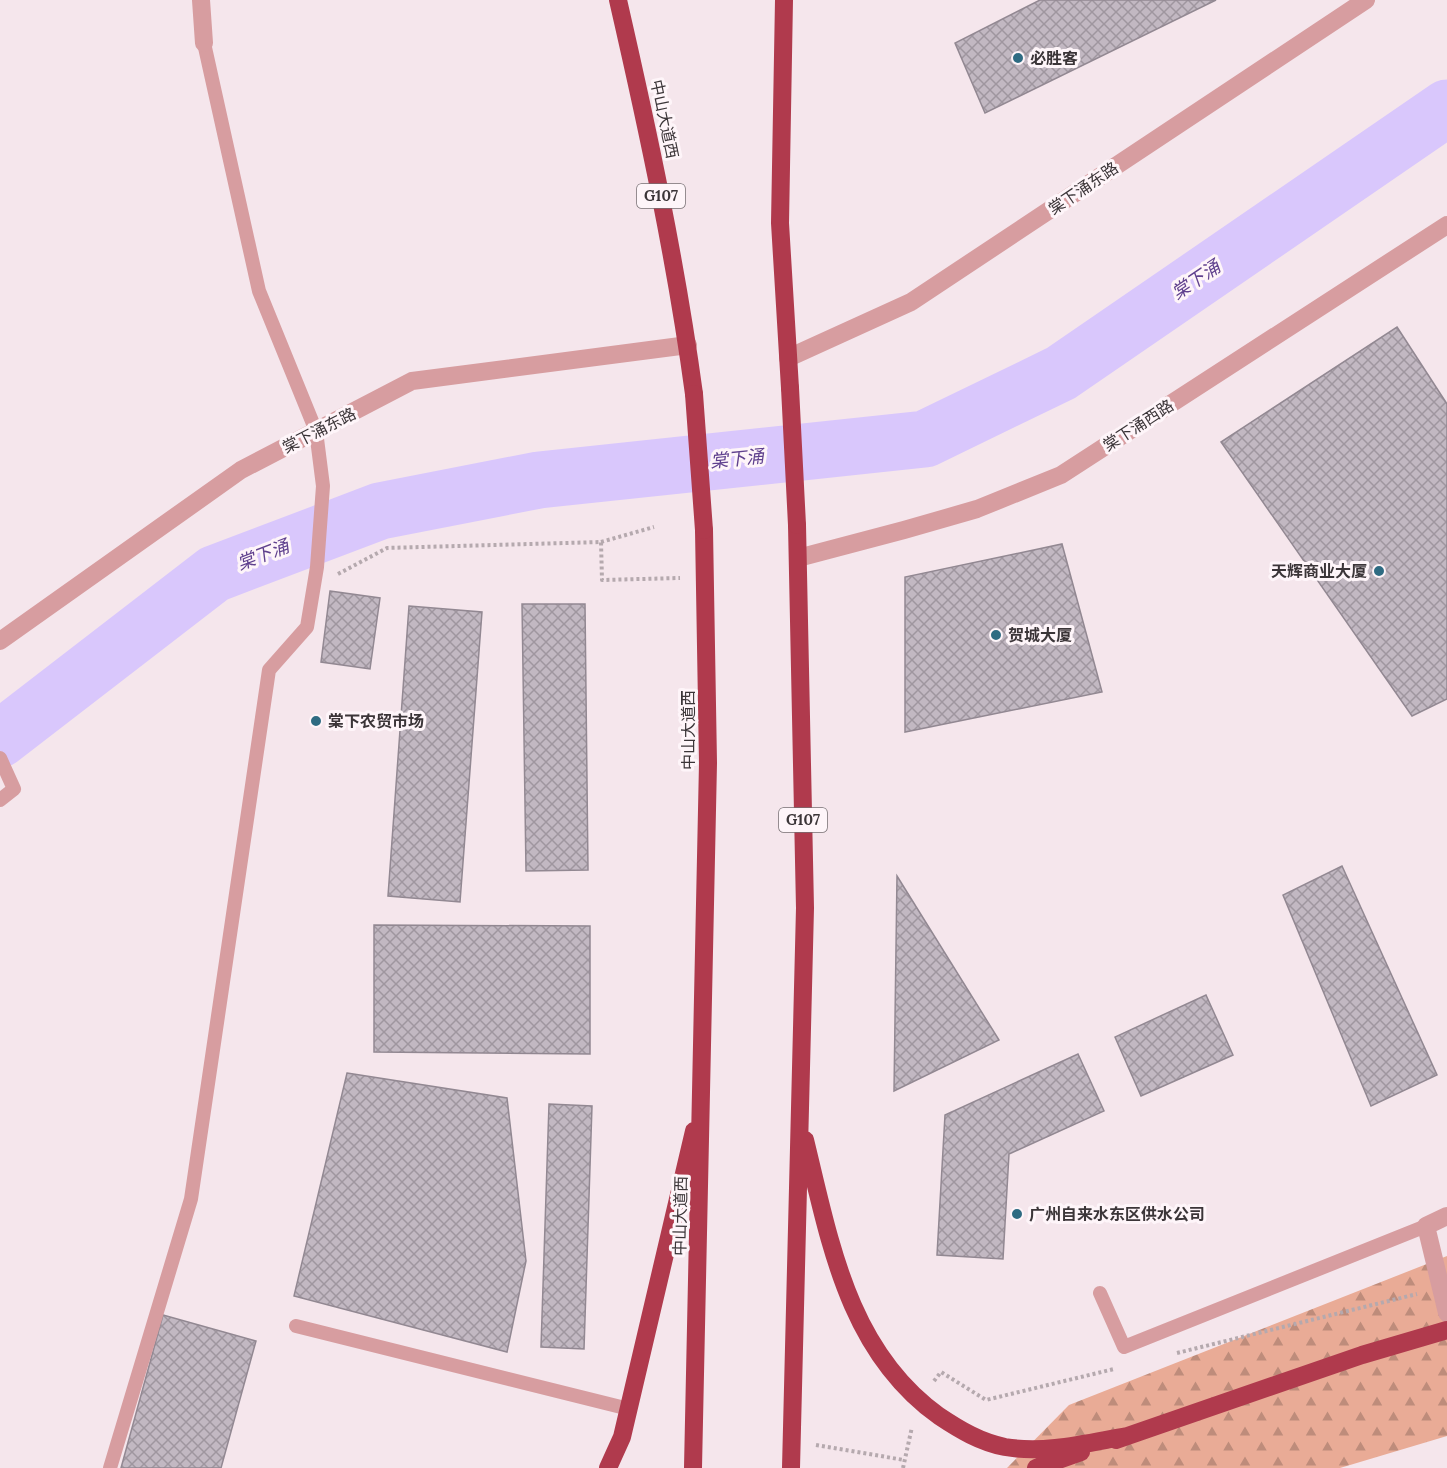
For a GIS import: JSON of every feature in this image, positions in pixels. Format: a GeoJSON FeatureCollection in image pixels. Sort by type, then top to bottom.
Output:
{"type":"FeatureCollection","features":[{"type":"Feature","properties":{"kind":"highway","name":"中山大道西"},"geometry":{"type":"LineString","coordinates":[[618,0],[650,137],[688,345],[704,530],[708,763],[693,1468]]}},
{"type":"Feature","properties":{"kind":"highway","name":"G107"},"geometry":{"type":"LineString","coordinates":[[784,0],[780,223],[797,525],[805,908],[791,1468]]}},
{"type":"Feature","properties":{"kind":"highway"},"geometry":{"type":"LineString","coordinates":[[608,1468],[622,1437],[702,1095]]}},
{"type":"Feature","properties":{"kind":"highway"},"geometry":{"type":"LineString","coordinates":[[799,1115],[834,1257],[864,1332],[885,1364],[918,1400],[972,1437],[1004,1447],[1035,1450],[1074,1446],[1127,1436]]}},
{"type":"Feature","properties":{"kind":"highway"},"geometry":{"type":"LineString","coordinates":[[1036,1468],[1362,1355],[1447,1330]]}},
{"type":"Feature","properties":{"kind":"street"},"geometry":{"type":"LineString","coordinates":[[201,0],[204,44]]}},
{"type":"Feature","properties":{"kind":"street","name":"棠下涌东路"},"geometry":{"type":"LineString","coordinates":[[788,358],[911,302],[1366,0]]}},
{"type":"Feature","properties":{"kind":"street","name":"棠下涌西路"},"geometry":{"type":"LineString","coordinates":[[798,558],[977,509],[1061,475],[1447,225]]}},
{"type":"Feature","properties":{"kind":"street","name":"棠下涌东路"},"geometry":{"type":"LineString","coordinates":[[0,641],[241,470],[412,381],[688,345]]}},
{"type":"Feature","properties":{"kind":"street"},"geometry":{"type":"LineString","coordinates":[[1447,1216],[1426,1226],[1447,1313]]}},
{"type":"Feature","properties":{"kind":"lane"},"geometry":{"type":"LineString","coordinates":[[110,1468],[191,1199],[269,670],[307,627],[317,567],[323,486],[316,431],[259,291],[204,44]]}},
{"type":"Feature","properties":{"kind":"lane"},"geometry":{"type":"LineString","coordinates":[[0,758],[14,789],[0,800]]}},
{"type":"Feature","properties":{"kind":"lane"},"geometry":{"type":"LineString","coordinates":[[1100,1293],[1124,1347],[1426,1226]]}},
{"type":"Feature","properties":{"kind":"lane"},"geometry":{"type":"LineString","coordinates":[[296,1326],[629,1409]]}},
{"type":"Feature","properties":{"kind":"path"},"geometry":{"type":"LineString","coordinates":[[314,587],[387,548],[601,542],[654,527]]}},
{"type":"Feature","properties":{"kind":"path"},"geometry":{"type":"LineString","coordinates":[[601,542],[602,580],[706,577]]}},
{"type":"Feature","properties":{"kind":"path"},"geometry":{"type":"LineString","coordinates":[[903,1468],[918,1400]]}},
{"type":"Feature","properties":{"kind":"path"},"geometry":{"type":"LineString","coordinates":[[814,1444],[904,1460]]}},
{"type":"Feature","properties":{"kind":"green space"},"geometry":{"type":"Polygon","coordinates":[[[1447,1256],[1447,1436],[1340,1468],[1007,1468],[1069,1405],[1447,1256]]]}},
{"type":"Feature","properties":{"kind":"building"},"geometry":{"type":"Polygon","coordinates":[[[1040,0],[1216,0],[985,113],[955,43],[1040,0]]]}},
{"type":"Feature","properties":{"kind":"building","name":"天辉商业大厦"},"geometry":{"type":"Polygon","coordinates":[[[1397,327],[1447,404],[1447,699],[1412,716],[1221,442],[1397,327]]]}},
{"type":"Feature","properties":{"kind":"building","name":"贺城大厦"},"geometry":{"type":"Polygon","coordinates":[[[1062,544],[1102,692],[905,732],[905,577],[1062,544]]]}},
{"type":"Feature","properties":{"kind":"building"},"geometry":{"type":"Polygon","coordinates":[[[330,591],[380,598],[370,669],[321,662],[330,591]]]}},
{"type":"Feature","properties":{"kind":"building"},"geometry":{"type":"Polygon","coordinates":[[[522,604],[585,604],[588,870],[526,871],[522,604]]]}},
{"type":"Feature","properties":{"kind":"building"},"geometry":{"type":"Polygon","coordinates":[[[409,606],[482,612],[460,902],[388,896],[409,606]]]}},
{"type":"Feature","properties":{"kind":"building"},"geometry":{"type":"Polygon","coordinates":[[[1342,866],[1437,1075],[1371,1106],[1283,895],[1342,866]]]}},
{"type":"Feature","properties":{"kind":"building"},"geometry":{"type":"Polygon","coordinates":[[[897,876],[999,1040],[894,1091],[897,876]]]}},
{"type":"Feature","properties":{"kind":"building"},"geometry":{"type":"Polygon","coordinates":[[[374,925],[590,926],[590,1054],[374,1052],[374,925]]]}},
{"type":"Feature","properties":{"kind":"building"},"geometry":{"type":"Polygon","coordinates":[[[1206,995],[1233,1055],[1141,1096],[1115,1037],[1206,995]]]}},
{"type":"Feature","properties":{"kind":"building"},"geometry":{"type":"Polygon","coordinates":[[[1078,1054],[1104,1111],[1009,1154],[1003,1259],[937,1255],[945,1115],[1078,1054]]]}},
{"type":"Feature","properties":{"kind":"building"},"geometry":{"type":"Polygon","coordinates":[[[347,1073],[507,1098],[526,1261],[507,1352],[294,1296],[347,1073]]]}},
{"type":"Feature","properties":{"kind":"building"},"geometry":{"type":"Polygon","coordinates":[[[549,1104],[592,1106],[584,1349],[541,1347],[549,1104]]]}},
{"type":"Feature","properties":{"kind":"building"},"geometry":{"type":"Polygon","coordinates":[[[163,1315],[256,1341],[221,1468],[121,1468],[163,1315]]]}},
{"type":"Feature","properties":{"kind":"waterway","name":"棠下涌"},"geometry":{"type":"LineString","coordinates":[[0,739],[214,574],[380,511],[539,480],[925,439],[1061,373],[1447,108]]}},
{"type":"Feature","properties":{"kind":"place","name":"必胜客"},"geometry":{"type":"Point","coordinates":[1018,58]}},
{"type":"Feature","properties":{"kind":"place","name":"天辉商业大厦"},"geometry":{"type":"Point","coordinates":[1379,571]}},
{"type":"Feature","properties":{"kind":"place","name":"贺城大厦"},"geometry":{"type":"Point","coordinates":[996,635]}},
{"type":"Feature","properties":{"kind":"place","name":"棠下农贸市场"},"geometry":{"type":"Point","coordinates":[316,721]}},
{"type":"Feature","properties":{"kind":"place","name":"广州自来水东区供水公司"},"geometry":{"type":"Point","coordinates":[1017,1214]}}]}
